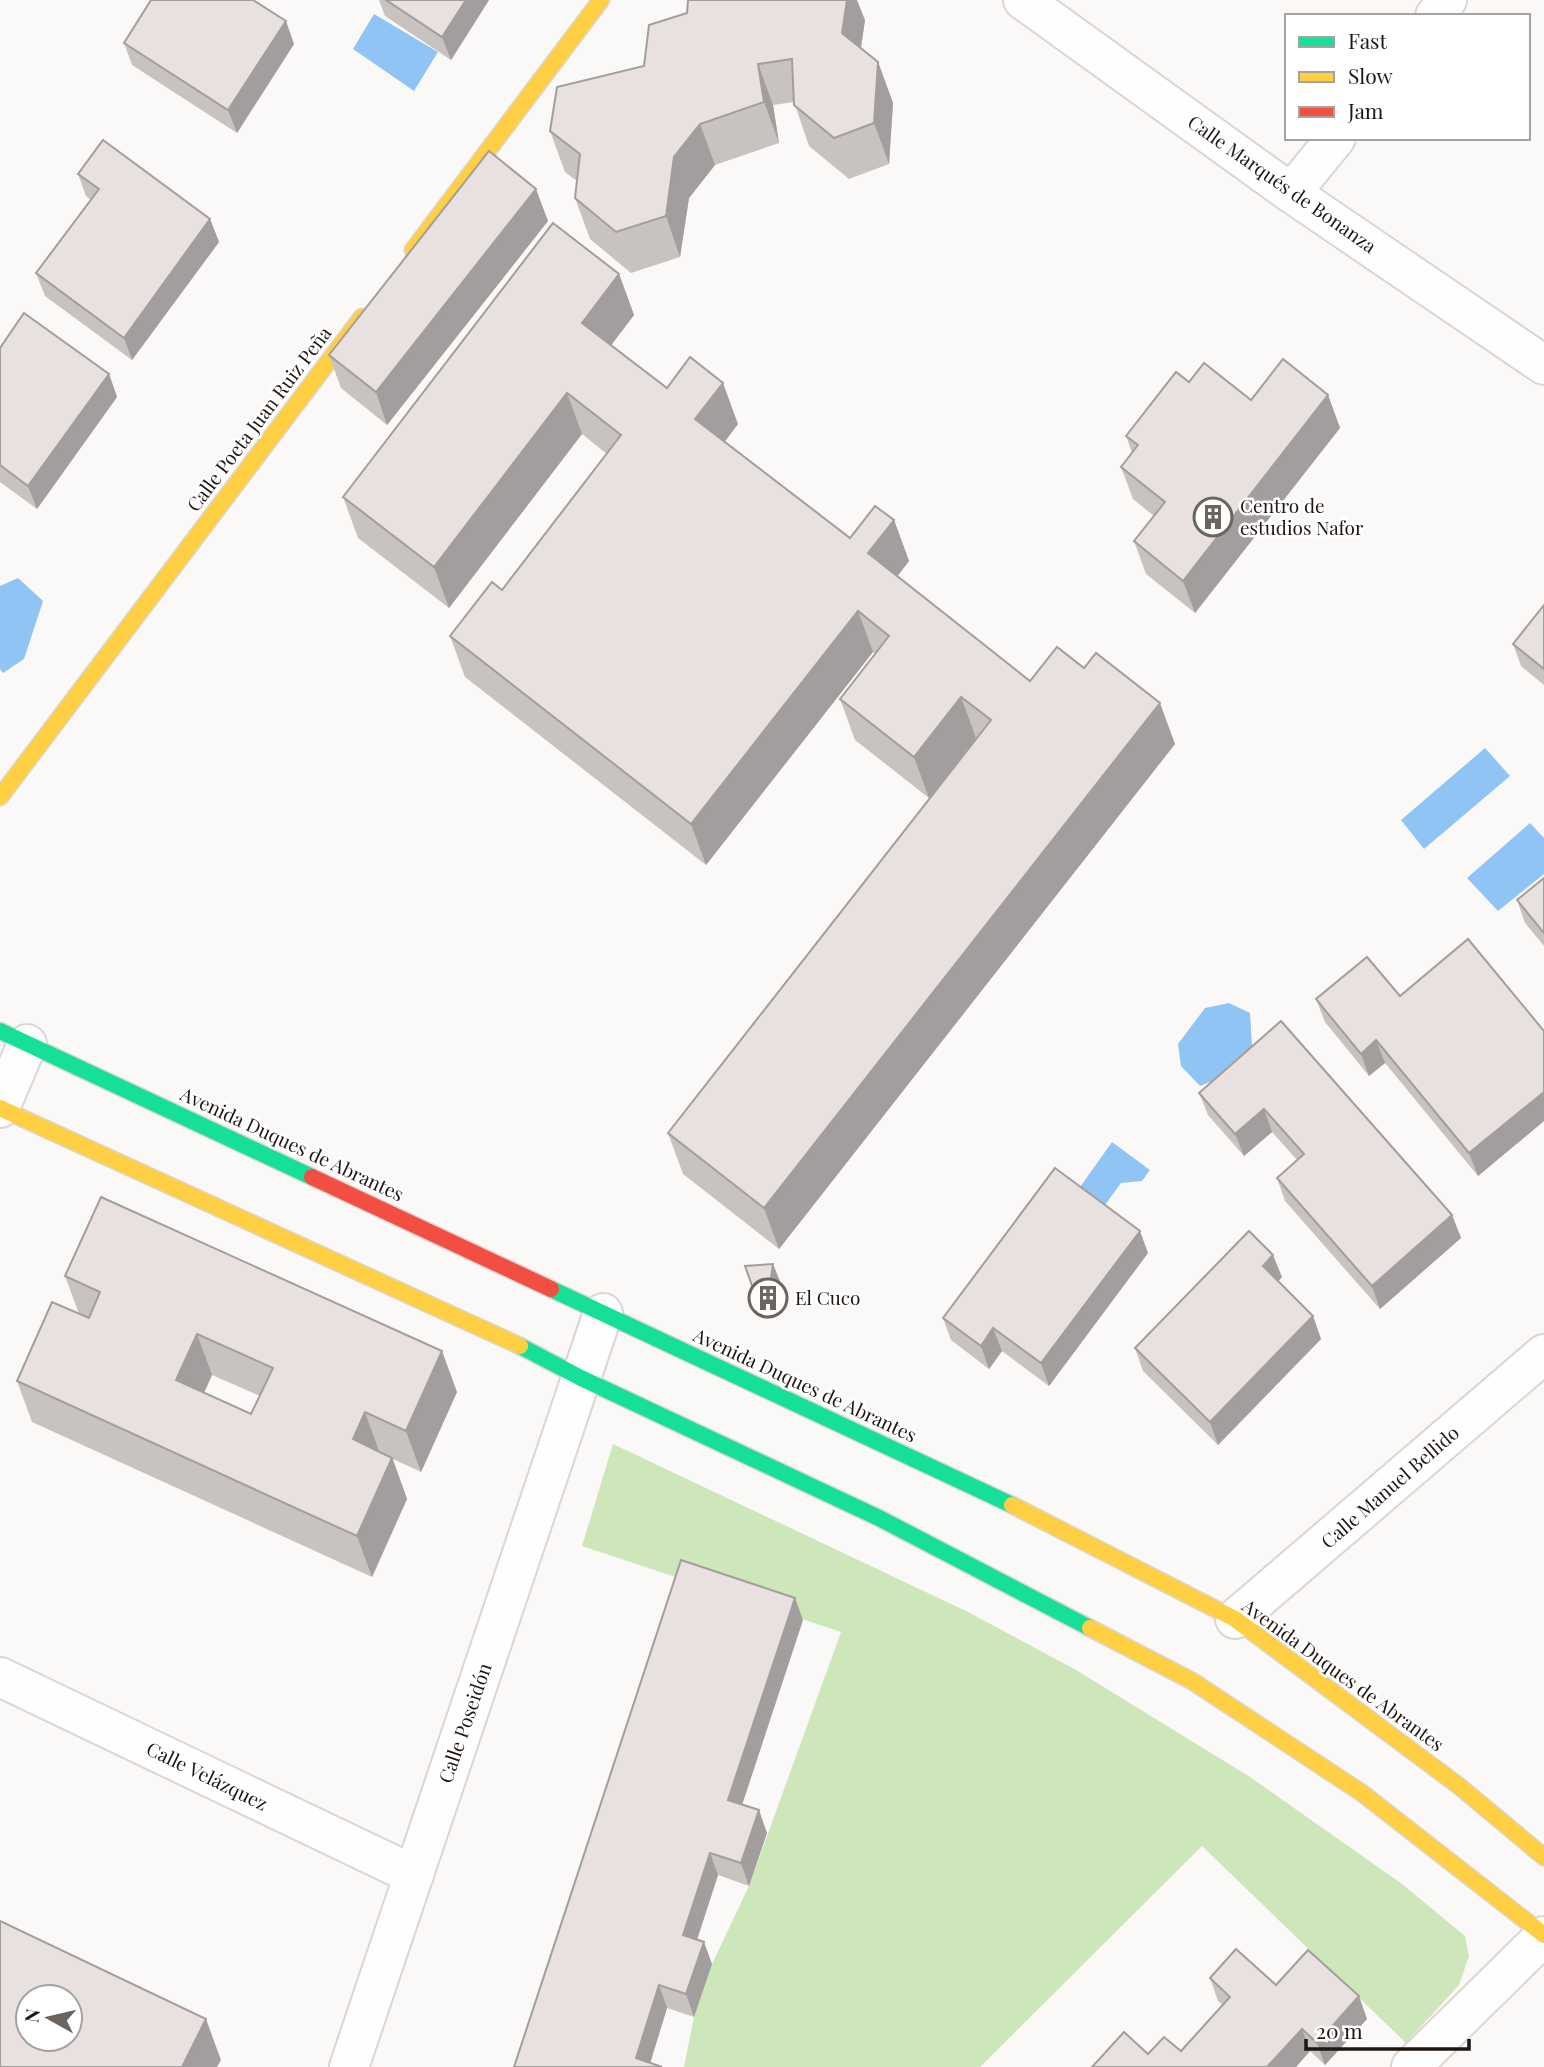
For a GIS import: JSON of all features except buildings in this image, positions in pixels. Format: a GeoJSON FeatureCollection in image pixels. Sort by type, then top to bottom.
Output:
{"type":"FeatureCollection","features":[{"type":"Feature","properties":{"kind":"main road"},"geometry":{"type":"LineString","coordinates":[[401,266],[601,0]]}},
{"type":"Feature","properties":{"kind":"main road","name":"Calle Poeta Juan Ruiz Peña"},"geometry":{"type":"LineString","coordinates":[[0,797],[368,310]]}},
{"type":"Feature","properties":{"kind":"main road","name":"Avenida Duques de Abrantes"},"geometry":{"type":"LineString","coordinates":[[14,1037],[1044,1520],[1235,1619],[1459,1786],[1544,1857]]}},
{"type":"Feature","properties":{"kind":"main road"},"geometry":{"type":"LineString","coordinates":[[0,1108],[500,1336],[581,1378],[879,1518],[1192,1681],[1362,1793],[1544,1936]]}},
{"type":"Feature","properties":{"kind":"street","name":"Calle Marqués de Bonanza"},"geometry":{"type":"LineString","coordinates":[[1023,0],[1292,193],[1544,365]]}},
{"type":"Feature","properties":{"kind":"street"},"geometry":{"type":"LineString","coordinates":[[1436,14],[1447,0]]}},
{"type":"Feature","properties":{"kind":"street"},"geometry":{"type":"LineString","coordinates":[[1292,193],[1334,140]]}},
{"type":"Feature","properties":{"kind":"street"},"geometry":{"type":"LineString","coordinates":[[0,1108],[14,1037]]}},
{"type":"Feature","properties":{"kind":"street","name":"Calle Poseidón"},"geometry":{"type":"LineString","coordinates":[[349,2067],[603,1313]]}},
{"type":"Feature","properties":{"kind":"street","name":"Calle Manuel Bellido"},"geometry":{"type":"LineString","coordinates":[[1235,1619],[1544,1354]]}},
{"type":"Feature","properties":{"kind":"street","name":"Calle Velázquez"},"geometry":{"type":"LineString","coordinates":[[0,1677],[414,1875]]}},
{"type":"Feature","properties":{"kind":"street"},"geometry":{"type":"LineString","coordinates":[[1410,2067],[1544,1936]]}},
{"type":"Feature","properties":{"kind":"green space"},"geometry":{"type":"Polygon","coordinates":[[[613,1444],[968,1612],[1076,1670],[1250,1777],[1402,1884],[1465,1936],[1469,1956],[1459,1985],[1406,2043],[1202,1846],[980,2067],[684,2067],[694,2017],[712,1964],[749,1886],[841,1632],[582,1546],[613,1444]]]}},
{"type":"Feature","properties":{"kind":"water"},"geometry":{"type":"Polygon","coordinates":[[[374,14],[438,52],[414,91],[353,49],[374,14]]]}},
{"type":"Feature","properties":{"kind":"water"},"geometry":{"type":"Polygon","coordinates":[[[18,578],[43,601],[24,659],[3,673],[0,669],[0,586],[18,578]]]}},
{"type":"Feature","properties":{"kind":"water"},"geometry":{"type":"Polygon","coordinates":[[[1485,748],[1510,776],[1424,849],[1401,820],[1485,748]]]}},
{"type":"Feature","properties":{"kind":"water"},"geometry":{"type":"Polygon","coordinates":[[[1530,823],[1544,838],[1544,874],[1498,911],[1467,878],[1530,823]]]}},
{"type":"Feature","properties":{"kind":"water"},"geometry":{"type":"Polygon","coordinates":[[[1229,1003],[1250,1013],[1252,1046],[1227,1075],[1200,1086],[1181,1066],[1178,1044],[1205,1008],[1229,1003]]]}},
{"type":"Feature","properties":{"kind":"water"},"geometry":{"type":"Polygon","coordinates":[[[1112,1142],[1150,1170],[1142,1181],[1121,1183],[1105,1205],[1080,1187],[1112,1142]]]}},
{"type":"Feature","properties":{"kind":"traffic: fast"},"geometry":{"type":"LineString","coordinates":[[0,1031],[312,1177]]}},
{"type":"Feature","properties":{"kind":"traffic: fast"},"geometry":{"type":"LineString","coordinates":[[551,1289],[1012,1505]]}},
{"type":"Feature","properties":{"kind":"traffic: fast"},"geometry":{"type":"LineString","coordinates":[[520,1346],[581,1378],[879,1518],[1090,1628]]}},
{"type":"Feature","properties":{"kind":"traffic: slow"},"geometry":{"type":"LineString","coordinates":[[413,250],[601,0]]}},
{"type":"Feature","properties":{"kind":"traffic: slow"},"geometry":{"type":"LineString","coordinates":[[0,797],[362,317]]}},
{"type":"Feature","properties":{"kind":"traffic: slow"},"geometry":{"type":"LineString","coordinates":[[0,1108],[520,1346]]}},
{"type":"Feature","properties":{"kind":"traffic: slow"},"geometry":{"type":"LineString","coordinates":[[1012,1505],[1235,1619],[1459,1786],[1544,1857]]}},
{"type":"Feature","properties":{"kind":"traffic: slow"},"geometry":{"type":"LineString","coordinates":[[1090,1628],[1192,1681],[1362,1793],[1544,1935]]}},
{"type":"Feature","properties":{"kind":"traffic: jam"},"geometry":{"type":"LineString","coordinates":[[312,1177],[551,1289]]}},
{"type":"Feature","properties":{"kind":"place","name":"Centro de estudios Nafor"},"geometry":{"type":"Point","coordinates":[1213,517]}},
{"type":"Feature","properties":{"kind":"place","name":"El Cuco"},"geometry":{"type":"Point","coordinates":[768,1298]}}]}
